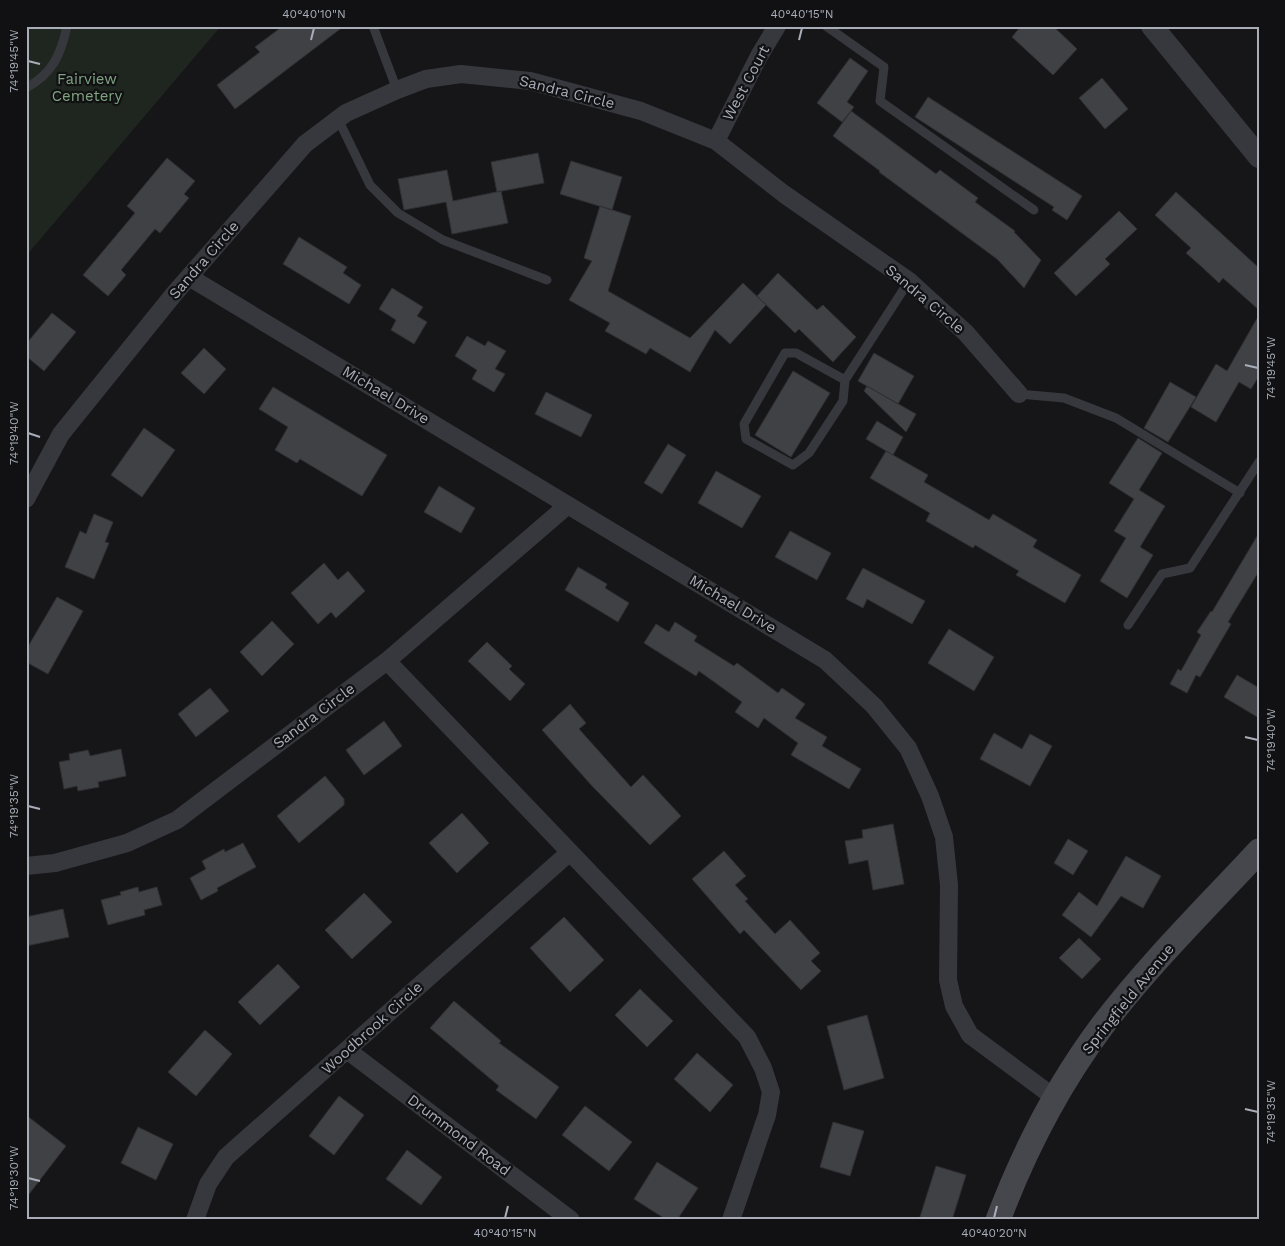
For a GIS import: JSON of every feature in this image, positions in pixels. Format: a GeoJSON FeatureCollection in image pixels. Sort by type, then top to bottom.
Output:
{"type":"FeatureCollection","features":[{"type":"Feature","properties":{"kind":"main road","name":"Springfield Avenue"},"geometry":{"type":"LineString","coordinates":[[998,1220],[1026,1152],[1055,1098],[1102,1026],[1146,972],[1259,851]]}},
{"type":"Feature","properties":{"kind":"street","name":"West Court"},"geometry":{"type":"LineString","coordinates":[[716,141],[759,56],[777,26]]}},
{"type":"Feature","properties":{"kind":"street"},"geometry":{"type":"LineString","coordinates":[[1152,26],[1259,157]]}},
{"type":"Feature","properties":{"kind":"street","name":"Sandra Circle"},"geometry":{"type":"LineString","coordinates":[[26,499],[61,434],[189,277],[305,144],[346,113],[426,79],[460,74],[530,81],[641,111],[716,141],[784,194],[909,281],[966,333],[1019,394]]}},
{"type":"Feature","properties":{"kind":"street","name":"Michael Drive"},"geometry":{"type":"LineString","coordinates":[[189,277],[825,660],[874,706],[908,748],[930,796],[944,837],[950,885],[948,980],[954,1006],[970,1035],[1055,1098]]}},
{"type":"Feature","properties":{"kind":"street","name":"Sandra Circle"},"geometry":{"type":"LineString","coordinates":[[26,866],[55,863],[127,843],[178,820],[387,661],[568,505]]}},
{"type":"Feature","properties":{"kind":"street"},"geometry":{"type":"LineString","coordinates":[[387,661],[747,1037],[763,1068],[771,1092],[767,1115],[731,1220]]}},
{"type":"Feature","properties":{"kind":"street","name":"Woodbrook Circle"},"geometry":{"type":"LineString","coordinates":[[195,1220],[208,1184],[226,1157],[570,852]]}},
{"type":"Feature","properties":{"kind":"street","name":"Drummond Road"},"geometry":{"type":"LineString","coordinates":[[347,1050],[571,1220]]}},
{"type":"Feature","properties":{"kind":"lane"},"geometry":{"type":"LineString","coordinates":[[26,88],[47,74],[56,60],[65,39],[67,26]]}},
{"type":"Feature","properties":{"kind":"lane"},"geometry":{"type":"LineString","coordinates":[[373,26],[397,90]]}},
{"type":"Feature","properties":{"kind":"lane"},"geometry":{"type":"LineString","coordinates":[[826,26],[884,66],[880,101],[1034,210]]}},
{"type":"Feature","properties":{"kind":"lane"},"geometry":{"type":"LineString","coordinates":[[338,119],[370,185],[398,213],[442,240],[547,280]]}},
{"type":"Feature","properties":{"kind":"lane"},"geometry":{"type":"LineString","coordinates":[[845,380],[796,353],[785,353],[744,424],[746,439],[793,465],[809,454],[843,401],[845,380],[909,281]]}},
{"type":"Feature","properties":{"kind":"lane"},"geometry":{"type":"LineString","coordinates":[[1019,394],[1064,398],[1116,418],[1240,493]]}},
{"type":"Feature","properties":{"kind":"lane"},"geometry":{"type":"LineString","coordinates":[[1128,625],[1162,574],[1190,568],[1259,462]]}},
{"type":"Feature","properties":{"kind":"green space","name":"Fairview Cemetery"},"geometry":{"type":"Polygon","coordinates":[[[26,26],[221,26],[26,256],[26,26]]]}},
{"type":"Feature","properties":{"kind":"building"},"geometry":{"type":"Polygon","coordinates":[[[283,26],[344,26],[235,109],[217,85],[260,52],[255,47],[283,26]]]}},
{"type":"Feature","properties":{"kind":"building"},"geometry":{"type":"Polygon","coordinates":[[[1021,26],[1053,26],[1077,49],[1053,75],[1012,37],[1021,26]]]}},
{"type":"Feature","properties":{"kind":"building"},"geometry":{"type":"Polygon","coordinates":[[[850,58],[868,71],[847,102],[854,107],[842,122],[817,103],[850,58]]]}},
{"type":"Feature","properties":{"kind":"building"},"geometry":{"type":"Polygon","coordinates":[[[1102,78],[1128,109],[1105,129],[1079,98],[1102,78]]]}},
{"type":"Feature","properties":{"kind":"building"},"geometry":{"type":"Polygon","coordinates":[[[928,97],[1082,196],[1067,220],[1052,210],[1054,207],[915,117],[928,97]]]}},
{"type":"Feature","properties":{"kind":"building"},"geometry":{"type":"Polygon","coordinates":[[[851,111],[936,174],[940,170],[978,198],[975,202],[1015,231],[1041,260],[1024,288],[997,259],[833,136],[851,111]]]}},
{"type":"Feature","properties":{"kind":"building"},"geometry":{"type":"Polygon","coordinates":[[[538,153],[544,183],[497,192],[491,162],[538,153]]]}},
{"type":"Feature","properties":{"kind":"building"},"geometry":{"type":"Polygon","coordinates":[[[167,158],[195,181],[184,194],[189,198],[160,233],[155,229],[121,270],[126,275],[108,296],[83,275],[135,213],[127,206],[167,158]]]}},
{"type":"Feature","properties":{"kind":"building"},"geometry":{"type":"Polygon","coordinates":[[[571,161],[622,177],[612,210],[560,194],[571,161]]]}},
{"type":"Feature","properties":{"kind":"building"},"geometry":{"type":"Polygon","coordinates":[[[447,170],[453,201],[501,191],[508,223],[452,234],[446,202],[404,210],[398,179],[447,170]]]}},
{"type":"Feature","properties":{"kind":"building"},"geometry":{"type":"Polygon","coordinates":[[[1176,192],[1259,268],[1259,310],[1223,278],[1219,283],[1186,253],[1191,248],[1155,215],[1176,192]]]}},
{"type":"Feature","properties":{"kind":"building"},"geometry":{"type":"Polygon","coordinates":[[[600,206],[631,216],[608,291],[690,338],[743,283],[766,305],[730,344],[715,330],[690,372],[650,348],[646,354],[605,331],[610,323],[569,300],[592,261],[584,258],[600,206]]]}},
{"type":"Feature","properties":{"kind":"building"},"geometry":{"type":"Polygon","coordinates":[[[1119,211],[1137,229],[1105,259],[1110,264],[1076,296],[1054,273],[1119,211]]]}},
{"type":"Feature","properties":{"kind":"building"},"geometry":{"type":"Polygon","coordinates":[[[299,237],[347,267],[343,273],[361,285],[349,304],[283,264],[299,237]]]}},
{"type":"Feature","properties":{"kind":"building"},"geometry":{"type":"Polygon","coordinates":[[[778,273],[817,310],[823,305],[856,337],[833,362],[799,329],[795,333],[757,296],[778,273]]]}},
{"type":"Feature","properties":{"kind":"building"},"geometry":{"type":"Polygon","coordinates":[[[392,288],[423,307],[417,316],[427,322],[414,344],[391,330],[396,320],[379,309],[392,288]]]}},
{"type":"Feature","properties":{"kind":"building"},"geometry":{"type":"Polygon","coordinates":[[[52,313],[76,332],[44,371],[26,356],[26,344],[52,313]]]}},
{"type":"Feature","properties":{"kind":"building"},"geometry":{"type":"Polygon","coordinates":[[[1259,315],[1259,376],[1251,389],[1239,382],[1216,422],[1191,407],[1216,364],[1227,371],[1259,315]]]}},
{"type":"Feature","properties":{"kind":"building"},"geometry":{"type":"Polygon","coordinates":[[[467,336],[485,346],[488,341],[506,351],[495,369],[505,374],[494,392],[472,379],[477,370],[455,356],[467,336]]]}},
{"type":"Feature","properties":{"kind":"building"},"geometry":{"type":"Polygon","coordinates":[[[204,348],[226,369],[204,394],[181,373],[204,348]]]}},
{"type":"Feature","properties":{"kind":"building"},"geometry":{"type":"Polygon","coordinates":[[[874,353],[914,376],[898,404],[858,381],[874,353]]]}},
{"type":"Feature","properties":{"kind":"building"},"geometry":{"type":"Polygon","coordinates":[[[793,371],[830,393],[791,457],[755,435],[793,371]]]}},
{"type":"Feature","properties":{"kind":"building"},"geometry":{"type":"Polygon","coordinates":[[[1170,382],[1196,397],[1168,442],[1144,428],[1170,382]]]}},
{"type":"Feature","properties":{"kind":"building"},"geometry":{"type":"Polygon","coordinates":[[[867,386],[916,414],[906,432],[864,391],[867,386]]]}},
{"type":"Feature","properties":{"kind":"building"},"geometry":{"type":"Polygon","coordinates":[[[273,387],[387,455],[362,496],[300,459],[297,463],[275,450],[288,427],[259,409],[273,387]]]}},
{"type":"Feature","properties":{"kind":"building"},"geometry":{"type":"Polygon","coordinates":[[[546,392],[592,415],[581,437],[535,414],[546,392]]]}},
{"type":"Feature","properties":{"kind":"building"},"geometry":{"type":"Polygon","coordinates":[[[877,421],[903,437],[893,455],[866,439],[877,421]]]}},
{"type":"Feature","properties":{"kind":"building"},"geometry":{"type":"Polygon","coordinates":[[[144,428],[175,450],[142,497],[111,475],[144,428]]]}},
{"type":"Feature","properties":{"kind":"building"},"geometry":{"type":"Polygon","coordinates":[[[1138,438],[1162,453],[1139,490],[1165,506],[1140,547],[1153,555],[1127,598],[1100,581],[1126,538],[1114,531],[1134,499],[1109,483],[1138,438]]]}},
{"type":"Feature","properties":{"kind":"building"},"geometry":{"type":"Polygon","coordinates":[[[668,444],[686,455],[662,494],[644,483],[668,444]]]}},
{"type":"Feature","properties":{"kind":"building"},"geometry":{"type":"Polygon","coordinates":[[[886,451],[928,475],[924,482],[989,520],[993,514],[1037,540],[1033,547],[1081,575],[1065,603],[1016,575],[1019,571],[975,545],[973,548],[926,521],[930,513],[870,478],[886,451]]]}},
{"type":"Feature","properties":{"kind":"building"},"geometry":{"type":"Polygon","coordinates":[[[716,471],[761,496],[742,528],[698,503],[716,471]]]}},
{"type":"Feature","properties":{"kind":"building"},"geometry":{"type":"Polygon","coordinates":[[[439,486],[475,508],[461,533],[424,512],[439,486]]]}},
{"type":"Feature","properties":{"kind":"building"},"geometry":{"type":"Polygon","coordinates":[[[94,514],[113,522],[105,542],[109,543],[94,579],[65,567],[80,531],[86,534],[94,514]]]}},
{"type":"Feature","properties":{"kind":"building"},"geometry":{"type":"Polygon","coordinates":[[[790,531],[831,553],[817,580],[775,557],[790,531]]]}},
{"type":"Feature","properties":{"kind":"building"},"geometry":{"type":"Polygon","coordinates":[[[1259,533],[1259,571],[1228,622],[1231,624],[1200,677],[1196,675],[1187,693],[1170,684],[1178,669],[1181,671],[1201,635],[1197,632],[1212,612],[1259,533]]]}},
{"type":"Feature","properties":{"kind":"building"},"geometry":{"type":"Polygon","coordinates":[[[324,563],[338,580],[348,571],[365,591],[336,618],[331,612],[318,624],[291,593],[324,563]]]}},
{"type":"Feature","properties":{"kind":"building"},"geometry":{"type":"Polygon","coordinates":[[[578,567],[607,584],[605,588],[629,603],[618,622],[565,590],[578,567]]]}},
{"type":"Feature","properties":{"kind":"building"},"geometry":{"type":"Polygon","coordinates":[[[863,568],[925,601],[912,624],[867,599],[863,608],[846,599],[863,568]]]}},
{"type":"Feature","properties":{"kind":"building"},"geometry":{"type":"Polygon","coordinates":[[[57,597],[83,611],[48,674],[26,662],[26,650],[57,597]]]}},
{"type":"Feature","properties":{"kind":"building"},"geometry":{"type":"Polygon","coordinates":[[[272,621],[294,644],[262,676],[240,652],[272,621]]]}},
{"type":"Feature","properties":{"kind":"building"},"geometry":{"type":"Polygon","coordinates":[[[675,622],[697,636],[694,641],[734,666],[737,663],[778,693],[782,688],[805,704],[795,718],[827,737],[822,746],[861,769],[849,789],[791,755],[798,743],[764,718],[758,728],[735,712],[742,702],[699,671],[696,676],[644,643],[656,624],[669,632],[675,622]]]}},
{"type":"Feature","properties":{"kind":"building"},"geometry":{"type":"Polygon","coordinates":[[[949,629],[994,657],[974,691],[928,663],[949,629]]]}},
{"type":"Feature","properties":{"kind":"building"},"geometry":{"type":"Polygon","coordinates":[[[487,642],[512,666],[509,669],[525,684],[510,701],[468,661],[487,642]]]}},
{"type":"Feature","properties":{"kind":"building"},"geometry":{"type":"Polygon","coordinates":[[[1237,675],[1259,688],[1259,718],[1224,697],[1237,675]]]}},
{"type":"Feature","properties":{"kind":"building"},"geometry":{"type":"Polygon","coordinates":[[[210,688],[229,711],[196,737],[178,714],[210,688]]]}},
{"type":"Feature","properties":{"kind":"building"},"geometry":{"type":"Polygon","coordinates":[[[570,704],[586,723],[579,729],[631,787],[643,775],[681,816],[650,845],[593,787],[542,730],[570,704]]]}},
{"type":"Feature","properties":{"kind":"building"},"geometry":{"type":"Polygon","coordinates":[[[384,721],[402,746],[364,775],[346,750],[384,721]]]}},
{"type":"Feature","properties":{"kind":"building"},"geometry":{"type":"Polygon","coordinates":[[[994,733],[1022,749],[1030,734],[1052,746],[1030,786],[980,759],[994,733]]]}},
{"type":"Feature","properties":{"kind":"building"},"geometry":{"type":"Polygon","coordinates":[[[121,749],[126,776],[98,782],[99,787],[78,791],[77,786],[64,789],[59,762],[70,760],[69,754],[88,750],[90,756],[121,749]]]}},
{"type":"Feature","properties":{"kind":"building"},"geometry":{"type":"Polygon","coordinates":[[[325,776],[344,799],[344,805],[299,843],[277,816],[325,776]]]}},
{"type":"Feature","properties":{"kind":"building"},"geometry":{"type":"Polygon","coordinates":[[[462,813],[489,843],[457,873],[429,843],[462,813]]]}},
{"type":"Feature","properties":{"kind":"building"},"geometry":{"type":"Polygon","coordinates":[[[893,824],[904,884],[873,890],[868,860],[849,864],[845,841],[863,838],[862,830],[893,824]]]}},
{"type":"Feature","properties":{"kind":"building"},"geometry":{"type":"Polygon","coordinates":[[[1068,839],[1088,851],[1073,875],[1054,863],[1068,839]]]}},
{"type":"Feature","properties":{"kind":"building"},"geometry":{"type":"Polygon","coordinates":[[[243,843],[256,867],[217,888],[218,891],[201,900],[190,878],[206,869],[202,861],[224,849],[225,852],[243,843]]]}},
{"type":"Feature","properties":{"kind":"building"},"geometry":{"type":"Polygon","coordinates":[[[724,851],[746,876],[735,885],[748,899],[745,901],[775,934],[790,920],[820,953],[811,961],[821,971],[801,990],[744,930],[740,934],[692,879],[724,851]]]}},
{"type":"Feature","properties":{"kind":"building"},"geometry":{"type":"Polygon","coordinates":[[[1126,856],[1161,876],[1143,908],[1121,896],[1091,937],[1062,915],[1079,892],[1097,906],[1126,856]]]}},
{"type":"Feature","properties":{"kind":"building"},"geometry":{"type":"Polygon","coordinates":[[[138,887],[139,892],[157,887],[162,905],[144,910],[145,915],[108,925],[101,900],[121,895],[120,892],[138,887]]]}},
{"type":"Feature","properties":{"kind":"building"},"geometry":{"type":"Polygon","coordinates":[[[364,893],[392,922],[352,959],[325,930],[364,893]]]}},
{"type":"Feature","properties":{"kind":"building"},"geometry":{"type":"Polygon","coordinates":[[[63,909],[69,937],[26,946],[26,917],[63,909]]]}},
{"type":"Feature","properties":{"kind":"building"},"geometry":{"type":"Polygon","coordinates":[[[564,917],[604,960],[570,992],[530,948],[564,917]]]}},
{"type":"Feature","properties":{"kind":"building"},"geometry":{"type":"Polygon","coordinates":[[[1079,938],[1101,959],[1082,979],[1059,958],[1079,938]]]}},
{"type":"Feature","properties":{"kind":"building"},"geometry":{"type":"Polygon","coordinates":[[[278,964],[300,987],[260,1025],[238,1002],[278,964]]]}},
{"type":"Feature","properties":{"kind":"building"},"geometry":{"type":"Polygon","coordinates":[[[640,989],[673,1021],[647,1047],[615,1015],[640,989]]]}},
{"type":"Feature","properties":{"kind":"building"},"geometry":{"type":"Polygon","coordinates":[[[454,1001],[501,1041],[499,1043],[559,1087],[536,1119],[496,1090],[499,1086],[430,1028],[454,1001]]]}},
{"type":"Feature","properties":{"kind":"building"},"geometry":{"type":"Polygon","coordinates":[[[867,1015],[884,1078],[844,1090],[827,1026],[867,1015]]]}},
{"type":"Feature","properties":{"kind":"building"},"geometry":{"type":"Polygon","coordinates":[[[205,1030],[232,1054],[196,1096],[168,1072],[205,1030]]]}},
{"type":"Feature","properties":{"kind":"building"},"geometry":{"type":"Polygon","coordinates":[[[697,1053],[733,1085],[710,1112],[674,1079],[697,1053]]]}},
{"type":"Feature","properties":{"kind":"building"},"geometry":{"type":"Polygon","coordinates":[[[339,1096],[364,1115],[334,1155],[309,1136],[339,1096]]]}},
{"type":"Feature","properties":{"kind":"building"},"geometry":{"type":"Polygon","coordinates":[[[585,1106],[632,1142],[609,1171],[562,1135],[585,1106]]]}},
{"type":"Feature","properties":{"kind":"building"},"geometry":{"type":"Polygon","coordinates":[[[26,1115],[66,1146],[26,1198],[26,1115]]]}},
{"type":"Feature","properties":{"kind":"building"},"geometry":{"type":"Polygon","coordinates":[[[833,1122],[864,1131],[850,1176],[820,1167],[833,1122]]]}},
{"type":"Feature","properties":{"kind":"building"},"geometry":{"type":"Polygon","coordinates":[[[138,1127],[173,1144],[156,1180],[121,1163],[138,1127]]]}},
{"type":"Feature","properties":{"kind":"building"},"geometry":{"type":"Polygon","coordinates":[[[407,1150],[442,1177],[421,1205],[386,1179],[407,1150]]]}},
{"type":"Feature","properties":{"kind":"building"},"geometry":{"type":"Polygon","coordinates":[[[657,1162],[698,1188],[677,1220],[667,1220],[634,1199],[657,1162]]]}},
{"type":"Feature","properties":{"kind":"building"},"geometry":{"type":"Polygon","coordinates":[[[936,1166],[966,1175],[952,1220],[919,1220],[936,1166]]]}}]}
